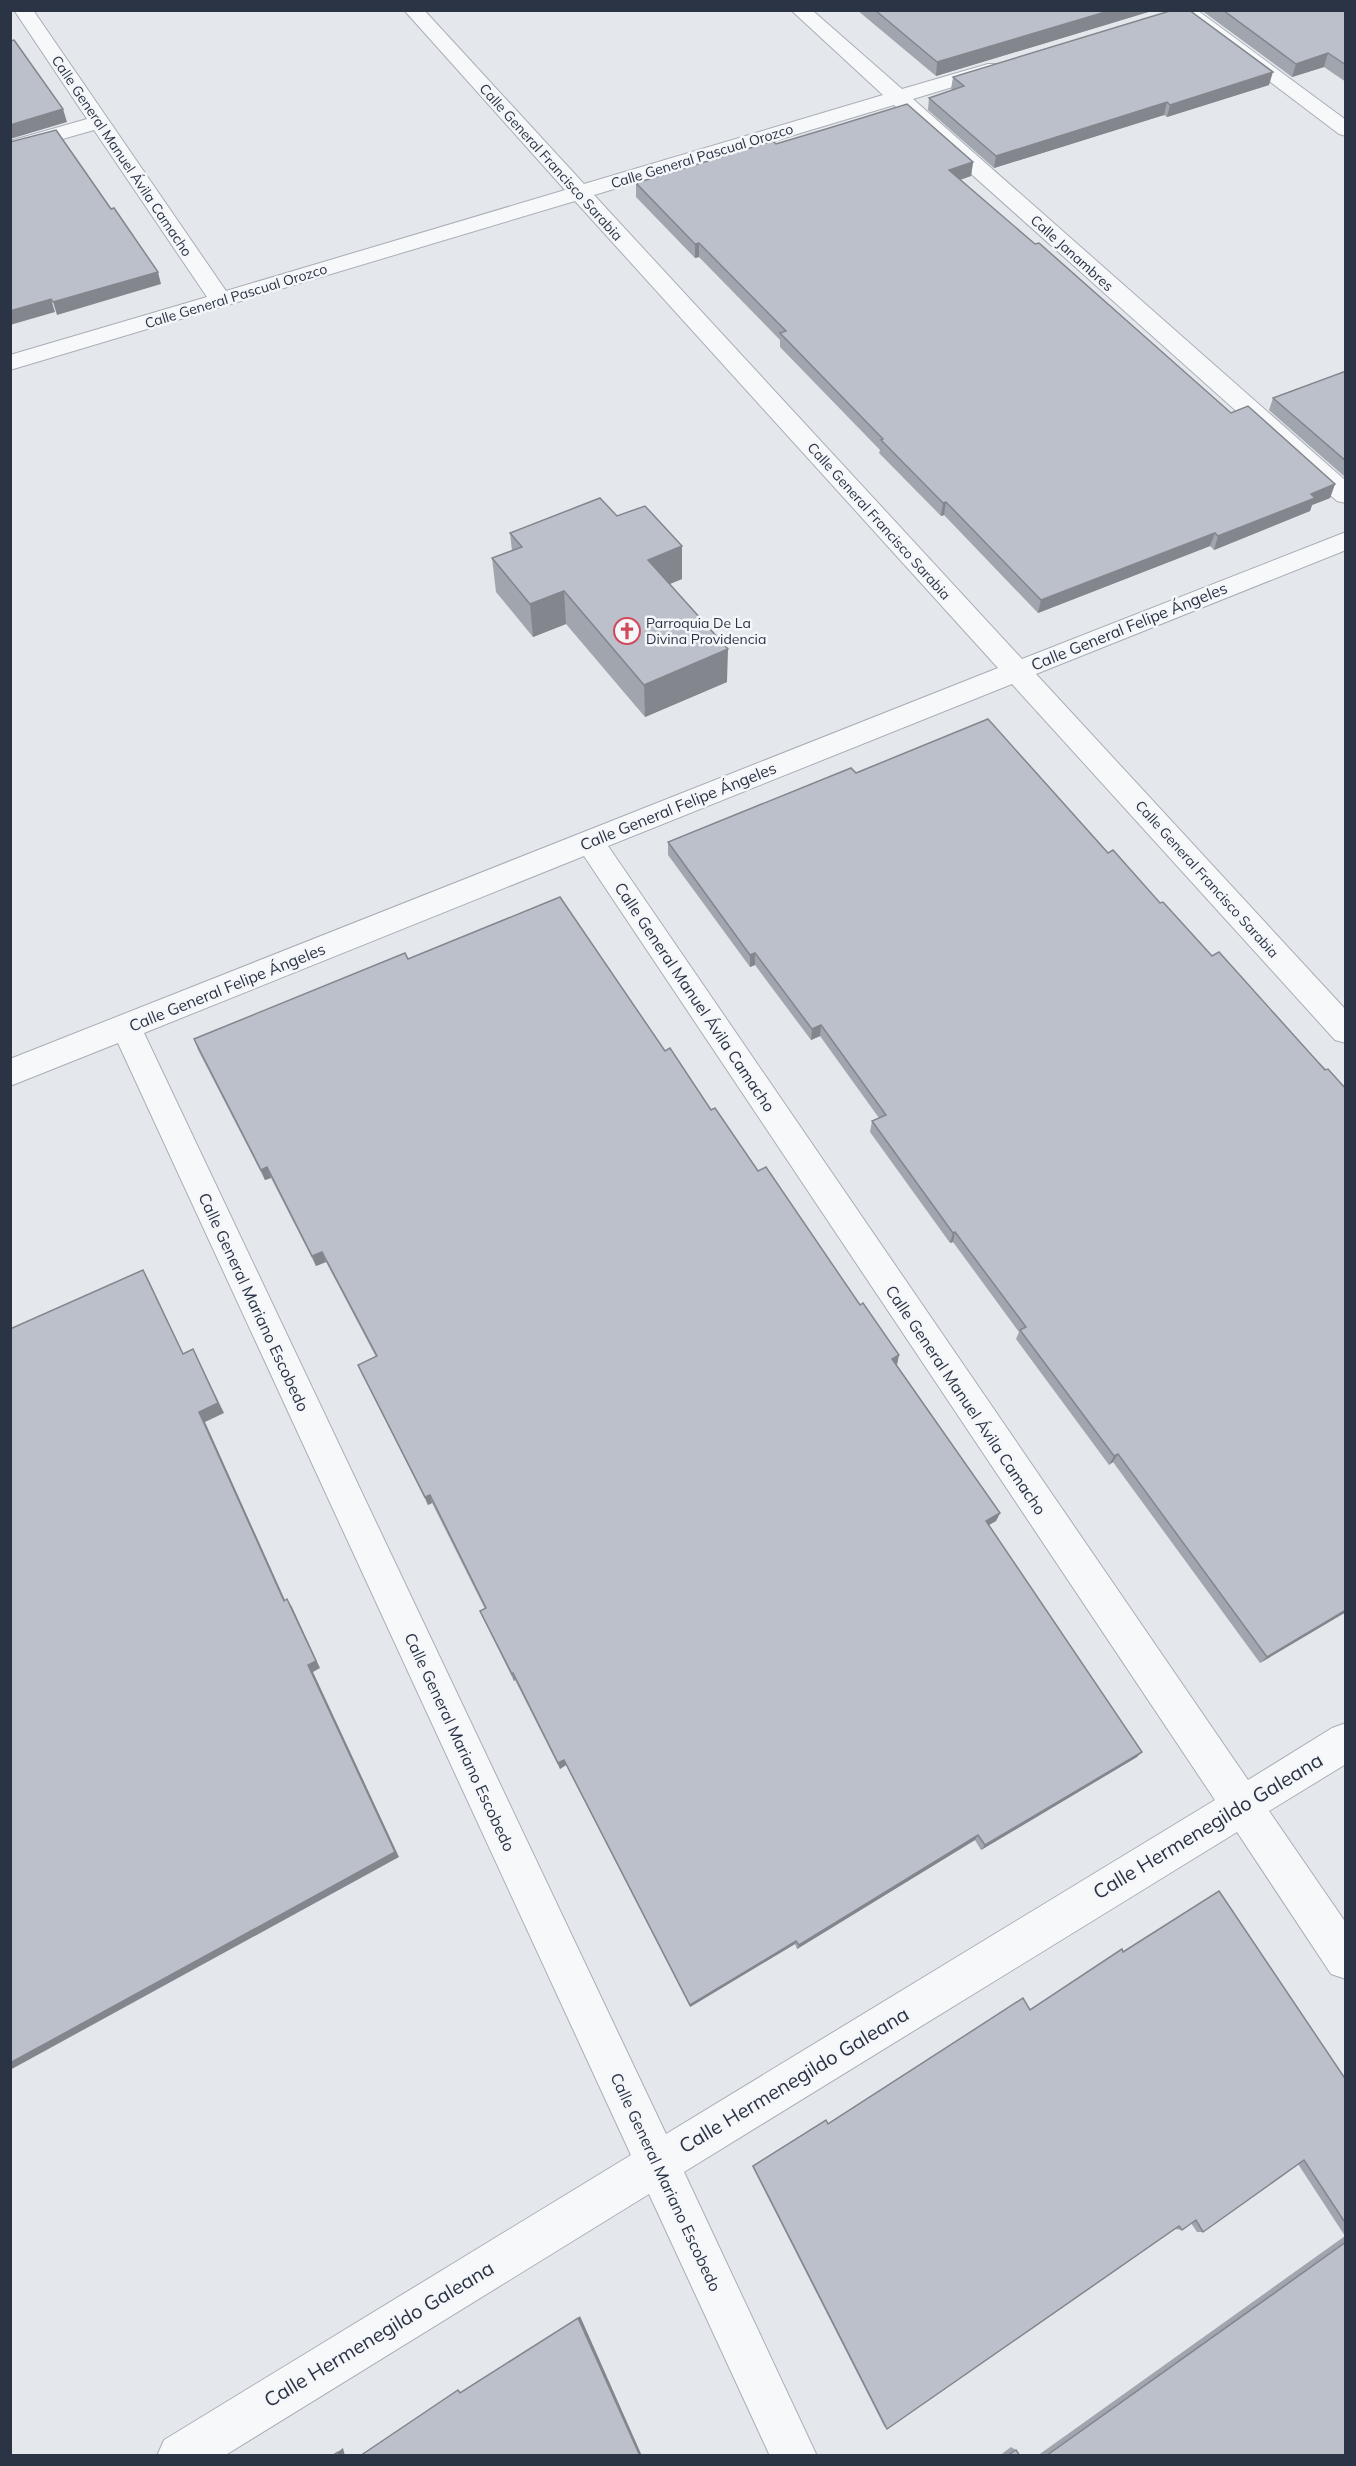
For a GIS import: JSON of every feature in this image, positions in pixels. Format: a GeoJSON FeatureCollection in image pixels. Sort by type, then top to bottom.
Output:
{"type":"FeatureCollection","features":[{"type":"Feature","properties":{"kind":"street","name":"Calle General Manuel Ávila Camacho"},"geometry":{"type":"LineString","coordinates":[[23,10],[220,301]]}},
{"type":"Feature","properties":{"kind":"street","name":"Calle General Francisco Sarabia"},"geometry":{"type":"LineString","coordinates":[[413,10],[1346,1031]]}},
{"type":"Feature","properties":{"kind":"street","name":"Calle Janambres"},"geometry":{"type":"LineString","coordinates":[[800,10],[1346,495]]}},
{"type":"Feature","properties":{"kind":"street"},"geometry":{"type":"LineString","coordinates":[[1162,18],[1185,11],[1346,130]]}},
{"type":"Feature","properties":{"kind":"street","name":"Calle General Pascual Orozco"},"geometry":{"type":"LineString","coordinates":[[10,363],[1018,61]]}},
{"type":"Feature","properties":{"kind":"street"},"geometry":{"type":"LineString","coordinates":[[10,148],[98,122]]}},
{"type":"Feature","properties":{"kind":"street","name":"Calle General Felipe Ángeles"},"geometry":{"type":"LineString","coordinates":[[10,1073],[1346,540]]}},
{"type":"Feature","properties":{"kind":"street","name":"Calle General Manuel Ávila Camacho"},"geometry":{"type":"LineString","coordinates":[[589,841],[1240,1806],[1346,1959]]}},
{"type":"Feature","properties":{"kind":"street","name":"Calle General Mariano Escobedo"},"geometry":{"type":"LineString","coordinates":[[126,1028],[794,2456]]}},
{"type":"Feature","properties":{"kind":"street","name":"Calle Hermenegildo Galeana"},"geometry":{"type":"LineString","coordinates":[[180,2456],[1346,1742]]}},
{"type":"Feature","properties":{"kind":"building"},"geometry":{"type":"Polygon","coordinates":[[[875,10],[1112,10],[937,62],[875,10]]]}},
{"type":"Feature","properties":{"kind":"building"},"geometry":{"type":"Polygon","coordinates":[[[1173,10],[1189,10],[1273,72],[1170,105],[1167,102],[996,156],[929,98],[964,86],[953,77],[1173,10]]]}},
{"type":"Feature","properties":{"kind":"building"},"geometry":{"type":"Polygon","coordinates":[[[1223,10],[1346,10],[1346,65],[1328,53],[1296,64],[1223,10]]]}},
{"type":"Feature","properties":{"kind":"building"},"geometry":{"type":"Polygon","coordinates":[[[14,40],[63,109],[10,125],[10,41],[14,40]]]}},
{"type":"Feature","properties":{"kind":"building"},"geometry":{"type":"Polygon","coordinates":[[[907,104],[973,162],[949,170],[1035,244],[1039,243],[1231,413],[1248,406],[1335,484],[1311,494],[1315,498],[1218,536],[1215,533],[1041,600],[946,502],[943,503],[881,440],[883,439],[780,333],[786,331],[699,243],[695,244],[636,183],[773,141],[776,144],[907,104]]]}},
{"type":"Feature","properties":{"kind":"building"},"geometry":{"type":"Polygon","coordinates":[[[56,130],[158,272],[53,302],[51,299],[10,311],[10,142],[56,130]]]}},
{"type":"Feature","properties":{"kind":"building"},"geometry":{"type":"Polygon","coordinates":[[[1346,371],[1346,461],[1273,398],[1346,371]]]}},
{"type":"Feature","properties":{"kind":"building","name":"Parroquia De La Divina Providencia"},"geometry":{"type":"Polygon","coordinates":[[[600,498],[617,516],[645,506],[682,546],[648,560],[728,649],[644,685],[564,591],[530,604],[492,558],[522,547],[510,533],[600,498]]]}},
{"type":"Feature","properties":{"kind":"building"},"geometry":{"type":"Polygon","coordinates":[[[988,719],[1108,853],[1113,850],[1160,903],[1163,902],[1212,956],[1219,952],[1325,1070],[1328,1069],[1346,1089],[1346,1610],[1267,1657],[1118,1454],[1114,1456],[1020,1330],[1026,1327],[955,1232],[953,1233],[872,1121],[886,1115],[821,1025],[812,1029],[755,953],[750,955],[668,842],[851,768],[856,773],[988,719]]]}},
{"type":"Feature","properties":{"kind":"building"},"geometry":{"type":"Polygon","coordinates":[[[560,897],[665,1051],[670,1048],[711,1110],[715,1108],[758,1171],[766,1167],[860,1305],[863,1303],[899,1355],[892,1359],[1000,1513],[986,1521],[1142,1752],[985,1845],[978,1835],[799,1945],[796,1941],[690,2005],[564,1760],[558,1763],[480,1611],[486,1608],[430,1495],[425,1497],[358,1365],[377,1356],[322,1252],[312,1256],[267,1167],[261,1170],[194,1039],[405,953],[408,959],[560,897]]]}},
{"type":"Feature","properties":{"kind":"building"},"geometry":{"type":"Polygon","coordinates":[[[143,1270],[183,1354],[193,1349],[218,1403],[199,1412],[284,1601],[287,1599],[316,1661],[308,1665],[395,1852],[10,2063],[10,1329],[143,1270]]]}},
{"type":"Feature","properties":{"kind":"building"},"geometry":{"type":"Polygon","coordinates":[[[1219,1891],[1346,2080],[1346,2224],[1304,2160],[1203,2232],[1196,2220],[1182,2230],[1179,2226],[887,2429],[753,2166],[826,2120],[828,2124],[1023,1998],[1030,2010],[1122,1949],[1123,1952],[1219,1891]]]}},
{"type":"Feature","properties":{"kind":"building"},"geometry":{"type":"Polygon","coordinates":[[[1346,2242],[1346,2456],[1046,2456],[1346,2242]]]}},
{"type":"Feature","properties":{"kind":"building"},"geometry":{"type":"Polygon","coordinates":[[[578,2318],[640,2456],[360,2456],[458,2390],[460,2393],[578,2318]]]}},
{"type":"Feature","properties":{"kind":"building"},"geometry":{"type":"Polygon","coordinates":[[[1016,2450],[1020,2456],[1007,2456],[1016,2450]]]}},
{"type":"Feature","properties":{"kind":"place","name":"Parroquia De La Divina Providencia"},"geometry":{"type":"Point","coordinates":[627,631]}}]}
